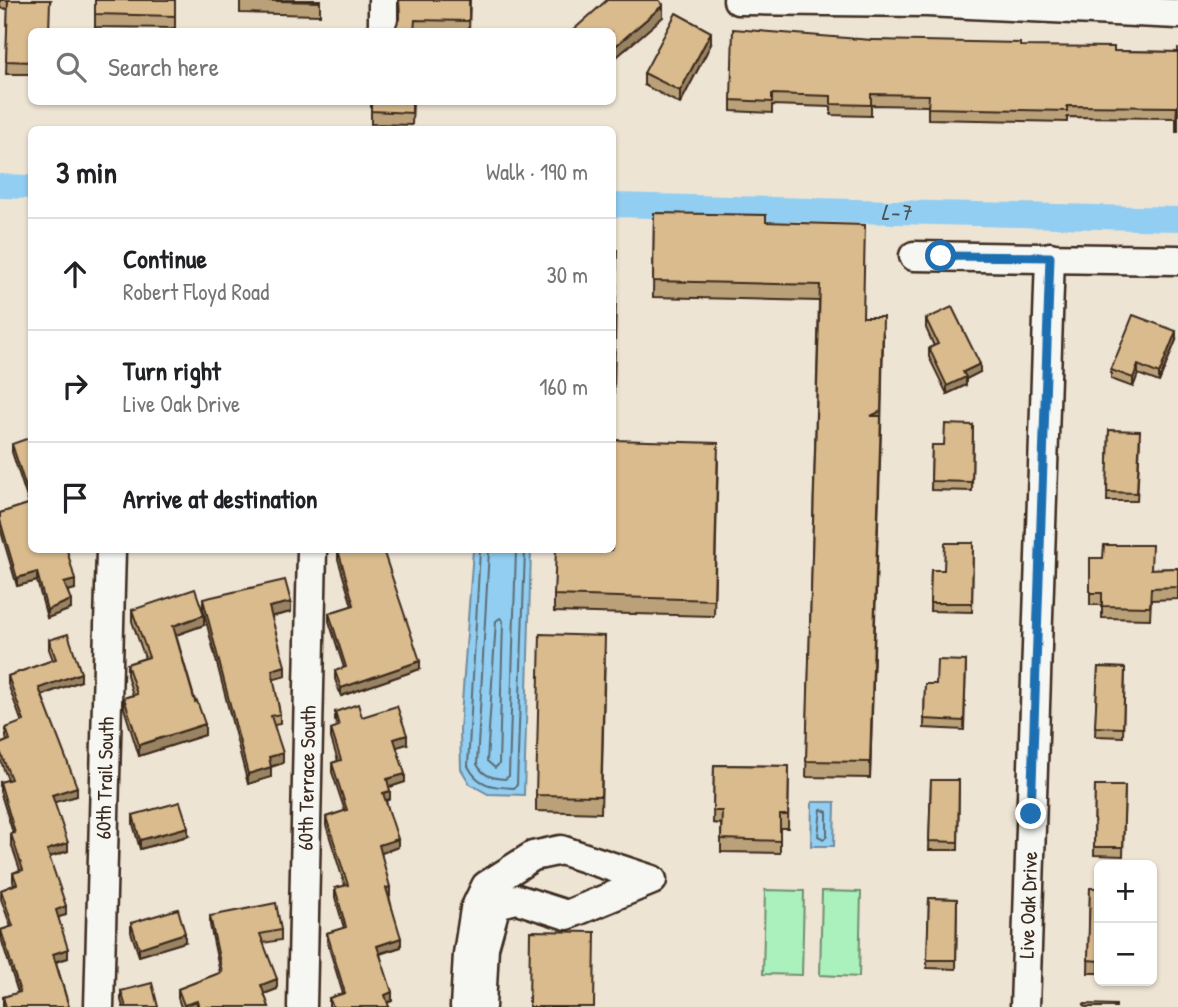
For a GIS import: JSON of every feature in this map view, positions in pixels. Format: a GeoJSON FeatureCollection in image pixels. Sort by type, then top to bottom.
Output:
{"type":"FeatureCollection","features":[{"type":"Feature","properties":{"kind":"street"},"geometry":{"type":"LineString","coordinates":[[738,0],[927,1],[1178,14]]}},
{"type":"Feature","properties":{"kind":"street"},"geometry":{"type":"LineString","coordinates":[[914,256],[1178,260]]}},
{"type":"Feature","properties":{"kind":"street","name":"Live Oak Drive"},"geometry":{"type":"LineString","coordinates":[[1025,1007],[1050,257]]}},
{"type":"Feature","properties":{"kind":"street","name":"60th Trail South"},"geometry":{"type":"LineString","coordinates":[[99,1007],[111,553]]}},
{"type":"Feature","properties":{"kind":"street","name":"60th Terrace South"},"geometry":{"type":"LineString","coordinates":[[303,1007],[312,553]]}},
{"type":"Feature","properties":{"kind":"street"},"geometry":{"type":"LineString","coordinates":[[465,1007],[468,954],[475,909],[486,886],[533,856],[561,850],[652,880],[567,915],[517,899],[496,904],[484,947],[481,1007]]}},
{"type":"Feature","properties":{"kind":"green space"},"geometry":{"type":"Polygon","coordinates":[[[765,890],[804,891],[802,975],[763,974],[765,890]]]}},
{"type":"Feature","properties":{"kind":"green space"},"geometry":{"type":"Polygon","coordinates":[[[822,891],[861,892],[859,977],[820,975],[822,891]]]}},
{"type":"Feature","properties":{"kind":"water"},"geometry":{"type":"Polygon","coordinates":[[[473,553],[531,553],[524,795],[488,794],[470,784],[461,769],[460,730],[473,553]]]}},
{"type":"Feature","properties":{"kind":"water"},"geometry":{"type":"Polygon","coordinates":[[[812,802],[835,802],[834,846],[811,846],[812,802]]]}},
{"type":"Feature","properties":{"kind":"building"},"geometry":{"type":"Polygon","coordinates":[[[8,0],[50,0],[49,28],[28,28],[28,62],[6,61],[8,0]]]}},
{"type":"Feature","properties":{"kind":"building"},"geometry":{"type":"Polygon","coordinates":[[[95,0],[175,0],[175,16],[95,14],[95,0]]]}},
{"type":"Feature","properties":{"kind":"building"},"geometry":{"type":"Polygon","coordinates":[[[240,0],[320,0],[320,2],[240,0]]]}},
{"type":"Feature","properties":{"kind":"building"},"geometry":{"type":"Polygon","coordinates":[[[399,0],[469,0],[469,21],[415,20],[414,28],[396,28],[400,16],[399,0]]]}},
{"type":"Feature","properties":{"kind":"building"},"geometry":{"type":"Polygon","coordinates":[[[607,0],[659,0],[663,5],[616,46],[616,28],[576,28],[607,0]]]}},
{"type":"Feature","properties":{"kind":"building"},"geometry":{"type":"Polygon","coordinates":[[[676,13],[711,32],[680,91],[644,73],[676,13]]]}},
{"type":"Feature","properties":{"kind":"building"},"geometry":{"type":"Polygon","coordinates":[[[733,29],[872,40],[1020,43],[1020,46],[1114,47],[1114,51],[1178,52],[1178,121],[1177,107],[1067,106],[1067,111],[928,108],[929,95],[871,94],[871,105],[831,104],[831,96],[772,94],[772,102],[731,100],[733,29]]]}},
{"type":"Feature","properties":{"kind":"building"},"geometry":{"type":"Polygon","coordinates":[[[371,105],[412,105],[412,113],[371,111],[371,105]]]}},
{"type":"Feature","properties":{"kind":"building"},"geometry":{"type":"Polygon","coordinates":[[[654,213],[766,215],[766,222],[865,225],[863,317],[883,317],[881,411],[871,416],[881,416],[870,762],[806,761],[820,285],[653,281],[654,213]]]}},
{"type":"Feature","properties":{"kind":"building"},"geometry":{"type":"Polygon","coordinates":[[[952,307],[980,364],[963,372],[966,377],[947,386],[929,348],[938,344],[926,319],[952,307]]]}},
{"type":"Feature","properties":{"kind":"building"},"geometry":{"type":"Polygon","coordinates":[[[1133,315],[1176,331],[1159,374],[1138,365],[1133,378],[1111,370],[1133,315]]]}},
{"type":"Feature","properties":{"kind":"building"},"geometry":{"type":"Polygon","coordinates":[[[945,424],[973,425],[972,482],[931,481],[932,445],[944,445],[945,424]]]}},
{"type":"Feature","properties":{"kind":"building"},"geometry":{"type":"Polygon","coordinates":[[[1109,430],[1140,431],[1137,493],[1107,492],[1109,430]]]}},
{"type":"Feature","properties":{"kind":"building"},"geometry":{"type":"Polygon","coordinates":[[[28,438],[28,494],[12,444],[28,438]]]}},
{"type":"Feature","properties":{"kind":"building"},"geometry":{"type":"Polygon","coordinates":[[[616,440],[718,443],[714,600],[554,595],[556,553],[616,553],[616,440]]]}},
{"type":"Feature","properties":{"kind":"building"},"geometry":{"type":"Polygon","coordinates":[[[28,504],[28,553],[68,553],[75,580],[64,583],[71,600],[47,610],[37,572],[17,578],[0,513],[28,504]]]}},
{"type":"Feature","properties":{"kind":"building"},"geometry":{"type":"Polygon","coordinates":[[[945,543],[973,543],[972,603],[930,603],[931,570],[944,570],[945,543]]]}},
{"type":"Feature","properties":{"kind":"building"},"geometry":{"type":"Polygon","coordinates":[[[1104,545],[1152,545],[1151,569],[1178,568],[1178,587],[1151,588],[1150,607],[1102,606],[1102,593],[1090,593],[1090,558],[1103,558],[1104,545]]]}},
{"type":"Feature","properties":{"kind":"building"},"geometry":{"type":"Polygon","coordinates":[[[339,553],[384,553],[420,661],[341,688],[335,671],[346,667],[329,613],[354,605],[339,553]]]}},
{"type":"Feature","properties":{"kind":"building"},"geometry":{"type":"Polygon","coordinates":[[[285,580],[291,602],[269,607],[285,666],[272,670],[280,714],[271,716],[283,753],[269,757],[271,767],[248,774],[203,599],[285,580]]]}},
{"type":"Feature","properties":{"kind":"building"},"geometry":{"type":"Polygon","coordinates":[[[195,589],[204,615],[173,626],[195,702],[197,701],[205,724],[139,745],[124,698],[137,694],[127,664],[149,657],[132,610],[195,589]]]}},
{"type":"Feature","properties":{"kind":"building"},"geometry":{"type":"Polygon","coordinates":[[[68,634],[81,673],[39,688],[77,787],[52,795],[68,843],[47,850],[66,906],[56,910],[68,949],[53,954],[69,1007],[6,1007],[3,997],[20,992],[1,930],[13,926],[1,890],[17,884],[13,873],[23,870],[11,834],[15,833],[0,782],[11,779],[0,744],[10,740],[6,728],[24,721],[8,676],[56,659],[49,640],[68,634]]]}},
{"type":"Feature","properties":{"kind":"building"},"geometry":{"type":"Polygon","coordinates":[[[540,634],[605,636],[601,796],[536,795],[540,634]]]}},
{"type":"Feature","properties":{"kind":"building"},"geometry":{"type":"Polygon","coordinates":[[[937,660],[966,661],[964,721],[924,719],[925,684],[936,684],[937,660]]]}},
{"type":"Feature","properties":{"kind":"building"},"geometry":{"type":"Polygon","coordinates":[[[1098,667],[1125,668],[1123,728],[1095,727],[1098,667]]]}},
{"type":"Feature","properties":{"kind":"building"},"geometry":{"type":"Polygon","coordinates":[[[358,704],[362,717],[397,706],[407,735],[394,739],[405,774],[387,779],[390,791],[383,793],[398,839],[379,845],[390,887],[386,888],[401,938],[377,946],[392,992],[385,995],[389,1007],[333,1007],[329,998],[345,993],[327,933],[346,927],[335,888],[348,885],[326,817],[347,810],[332,763],[341,760],[331,729],[339,726],[335,712],[358,704]]]}},
{"type":"Feature","properties":{"kind":"building"},"geometry":{"type":"Polygon","coordinates":[[[714,765],[789,766],[788,815],[780,815],[780,841],[721,839],[722,811],[713,811],[714,765]]]}},
{"type":"Feature","properties":{"kind":"building"},"geometry":{"type":"Polygon","coordinates":[[[931,780],[959,780],[958,842],[929,841],[931,780]]]}},
{"type":"Feature","properties":{"kind":"building"},"geometry":{"type":"Polygon","coordinates":[[[1095,786],[1125,786],[1123,847],[1094,847],[1095,786]]]}},
{"type":"Feature","properties":{"kind":"building"},"geometry":{"type":"Polygon","coordinates":[[[180,802],[188,827],[140,840],[133,815],[180,802]]]}},
{"type":"Feature","properties":{"kind":"building"},"geometry":{"type":"Polygon","coordinates":[[[1090,888],[1094,888],[1094,961],[1088,960],[1090,888]]]}},
{"type":"Feature","properties":{"kind":"building"},"geometry":{"type":"Polygon","coordinates":[[[929,898],[957,899],[956,960],[927,960],[929,898]]]}},
{"type":"Feature","properties":{"kind":"building"},"geometry":{"type":"Polygon","coordinates":[[[276,903],[281,930],[260,934],[277,979],[261,985],[269,1007],[199,1007],[197,1001],[184,1005],[178,989],[222,972],[210,916],[276,903]]]}},
{"type":"Feature","properties":{"kind":"building"},"geometry":{"type":"Polygon","coordinates":[[[178,909],[185,933],[139,948],[131,923],[178,909]]]}},
{"type":"Feature","properties":{"kind":"building"},"geometry":{"type":"Polygon","coordinates":[[[530,931],[595,932],[594,1007],[529,1007],[530,931]]]}},
{"type":"Feature","properties":{"kind":"building"},"geometry":{"type":"Polygon","coordinates":[[[152,983],[158,1007],[126,1007],[121,991],[152,983]]]}},
{"type":"Feature","properties":{"kind":"building"},"geometry":{"type":"Polygon","coordinates":[[[1084,1004],[1116,1005],[1116,1007],[1085,1007],[1084,1004]]]}},
{"type":"Feature","properties":{"kind":"waterway","name":"L-7"},"geometry":{"type":"LineString","coordinates":[[0,186],[28,187]]}},
{"type":"Feature","properties":{"kind":"waterway","name":"L-7"},"geometry":{"type":"LineString","coordinates":[[616,205],[1178,219]]}},
{"type":"Feature","properties":{"kind":"route"},"geometry":{"type":"LineString","coordinates":[[941,256],[1050,257],[1031,814]]}}]}
